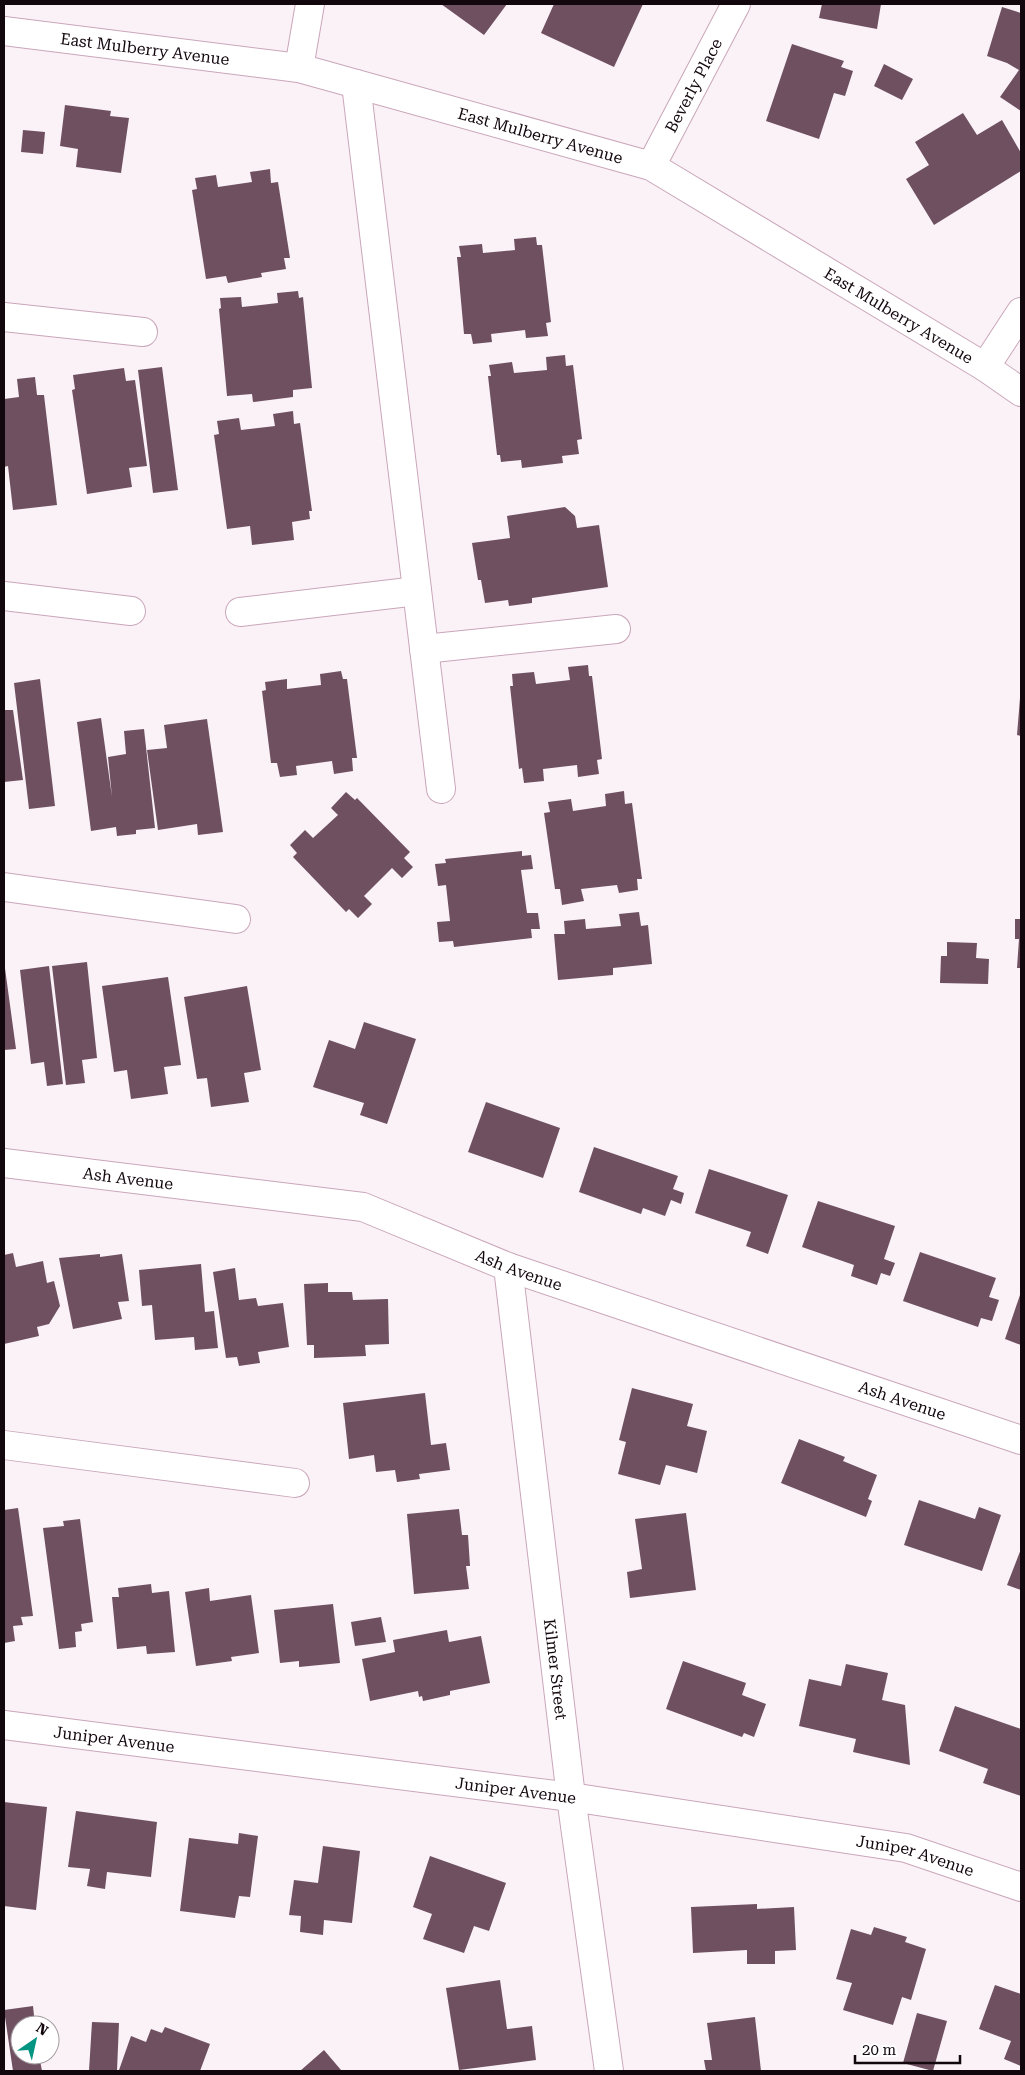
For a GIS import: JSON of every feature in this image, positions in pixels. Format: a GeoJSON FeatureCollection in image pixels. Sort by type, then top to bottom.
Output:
{"type":"FeatureCollection","features":[{"type":"Feature","properties":{"kind":"street"},"geometry":{"type":"LineString","coordinates":[[300,68],[310,4]]}},
{"type":"Feature","properties":{"kind":"street","name":"Beverly Place"},"geometry":{"type":"LineString","coordinates":[[650,166],[736,4]]}},
{"type":"Feature","properties":{"kind":"street","name":"East Mulberry Avenue"},"geometry":{"type":"LineString","coordinates":[[4,31],[300,68],[650,166],[985,367],[1021,392]]}},
{"type":"Feature","properties":{"kind":"street"},"geometry":{"type":"LineString","coordinates":[[356,84],[441,789]]}},
{"type":"Feature","properties":{"kind":"street"},"geometry":{"type":"LineString","coordinates":[[985,367],[1021,312]]}},
{"type":"Feature","properties":{"kind":"street"},"geometry":{"type":"LineString","coordinates":[[4,317],[143,332]]}},
{"type":"Feature","properties":{"kind":"street"},"geometry":{"type":"LineString","coordinates":[[240,612],[417,591]]}},
{"type":"Feature","properties":{"kind":"street"},"geometry":{"type":"LineString","coordinates":[[4,596],[131,611]]}},
{"type":"Feature","properties":{"kind":"street"},"geometry":{"type":"LineString","coordinates":[[424,650],[616,630]]}},
{"type":"Feature","properties":{"kind":"street"},"geometry":{"type":"LineString","coordinates":[[4,887],[236,919]]}},
{"type":"Feature","properties":{"kind":"street","name":"Ash Avenue"},"geometry":{"type":"LineString","coordinates":[[4,1163],[363,1207],[508,1267],[1021,1440]]}},
{"type":"Feature","properties":{"kind":"street","name":"Kilmer Street"},"geometry":{"type":"LineString","coordinates":[[508,1267],[571,1797],[609,2071]]}},
{"type":"Feature","properties":{"kind":"street"},"geometry":{"type":"LineString","coordinates":[[4,1445],[295,1483]]}},
{"type":"Feature","properties":{"kind":"street","name":"Juniper Avenue"},"geometry":{"type":"LineString","coordinates":[[4,1725],[571,1797],[906,1848],[1021,1887]]}},
{"type":"Feature","properties":{"kind":"building"},"geometry":{"type":"Polygon","coordinates":[[[441,4],[507,4],[484,35],[441,4]]]}},
{"type":"Feature","properties":{"kind":"building"},"geometry":{"type":"Polygon","coordinates":[[[554,4],[643,4],[614,67],[541,33],[554,4]]]}},
{"type":"Feature","properties":{"kind":"building"},"geometry":{"type":"Polygon","coordinates":[[[822,4],[881,4],[877,29],[819,18],[822,4]]]}},
{"type":"Feature","properties":{"kind":"building"},"geometry":{"type":"Polygon","coordinates":[[[1002,7],[1021,13],[1021,111],[1000,97],[1019,70],[1007,63],[987,56],[1002,7]]]}},
{"type":"Feature","properties":{"kind":"building"},"geometry":{"type":"Polygon","coordinates":[[[792,44],[844,61],[841,67],[853,71],[845,96],[834,93],[819,139],[766,121],[792,44]]]}},
{"type":"Feature","properties":{"kind":"building"},"geometry":{"type":"Polygon","coordinates":[[[884,64],[913,79],[902,100],[874,86],[884,64]]]}},
{"type":"Feature","properties":{"kind":"building"},"geometry":{"type":"Polygon","coordinates":[[[65,105],[111,111],[110,116],[129,118],[121,173],[76,167],[78,149],[60,146],[65,105]]]}},
{"type":"Feature","properties":{"kind":"building"},"geometry":{"type":"Polygon","coordinates":[[[963,113],[977,135],[1002,120],[1021,153],[1021,171],[934,225],[906,179],[929,165],[915,142],[963,113]]]}},
{"type":"Feature","properties":{"kind":"building"},"geometry":{"type":"Polygon","coordinates":[[[23,130],[45,132],[43,154],[21,152],[23,130]]]}},
{"type":"Feature","properties":{"kind":"building"},"geometry":{"type":"Polygon","coordinates":[[[270,169],[271,183],[278,182],[290,258],[284,258],[286,269],[261,273],[262,277],[228,283],[226,276],[206,279],[192,190],[197,189],[195,178],[216,175],[218,187],[252,182],[250,172],[270,169]]]}},
{"type":"Feature","properties":{"kind":"building"},"geometry":{"type":"Polygon","coordinates":[[[536,237],[537,245],[542,245],[551,322],[546,323],[548,336],[526,338],[525,330],[491,334],[492,342],[473,344],[471,334],[464,334],[457,257],[461,257],[459,246],[482,244],[483,253],[515,250],[514,239],[536,237]]]}},
{"type":"Feature","properties":{"kind":"building"},"geometry":{"type":"Polygon","coordinates":[[[298,291],[299,298],[303,297],[312,388],[293,390],[293,397],[253,402],[252,394],[227,396],[219,309],[221,308],[220,298],[241,297],[242,307],[278,303],[277,293],[298,291]]]}},
{"type":"Feature","properties":{"kind":"building"},"geometry":{"type":"Polygon","coordinates":[[[565,355],[566,366],[573,365],[582,439],[577,440],[579,454],[562,456],[563,463],[522,468],[521,460],[501,462],[500,455],[497,455],[488,376],[491,376],[489,365],[512,362],[514,373],[547,370],[546,357],[565,355]]]}},
{"type":"Feature","properties":{"kind":"building"},"geometry":{"type":"Polygon","coordinates":[[[162,367],[178,490],[153,493],[138,370],[162,367]]]}},
{"type":"Feature","properties":{"kind":"building"},"geometry":{"type":"Polygon","coordinates":[[[124,368],[126,381],[135,380],[147,466],[129,468],[132,487],[87,494],[72,390],[75,389],[73,375],[124,368]]]}},
{"type":"Feature","properties":{"kind":"building"},"geometry":{"type":"Polygon","coordinates":[[[35,377],[37,395],[44,395],[57,505],[13,510],[8,466],[4,467],[4,399],[19,397],[17,379],[35,377]]]}},
{"type":"Feature","properties":{"kind":"building"},"geometry":{"type":"Polygon","coordinates":[[[293,411],[294,424],[300,423],[312,511],[309,511],[310,519],[292,522],[294,540],[252,545],[250,526],[227,529],[214,435],[219,434],[217,421],[239,418],[241,430],[275,426],[273,414],[293,411]]]}},
{"type":"Feature","properties":{"kind":"building"},"geometry":{"type":"Polygon","coordinates":[[[565,507],[575,516],[577,528],[599,525],[608,587],[532,598],[532,603],[509,606],[508,600],[485,603],[481,580],[478,580],[472,543],[510,538],[507,516],[565,507]]]}},
{"type":"Feature","properties":{"kind":"building"},"geometry":{"type":"Polygon","coordinates":[[[588,665],[589,676],[592,676],[602,759],[597,760],[599,774],[578,777],[577,765],[543,769],[544,781],[524,783],[522,768],[519,769],[510,686],[513,686],[512,674],[534,672],[536,684],[570,680],[568,667],[588,665]]]}},
{"type":"Feature","properties":{"kind":"building"},"geometry":{"type":"Polygon","coordinates":[[[341,671],[343,679],[347,679],[357,758],[352,758],[353,771],[334,774],[332,761],[296,766],[297,775],[280,777],[277,763],[271,763],[262,691],[266,690],[265,682],[287,679],[287,689],[321,685],[320,674],[341,671]]]}},
{"type":"Feature","properties":{"kind":"building"},"geometry":{"type":"Polygon","coordinates":[[[40,679],[55,806],[29,809],[14,683],[40,679]]]}},
{"type":"Feature","properties":{"kind":"building"},"geometry":{"type":"Polygon","coordinates":[[[1021,698],[1021,736],[1017,735],[1021,698]]]}},
{"type":"Feature","properties":{"kind":"building"},"geometry":{"type":"Polygon","coordinates":[[[4,710],[13,710],[23,780],[4,782],[4,710]]]}},
{"type":"Feature","properties":{"kind":"building"},"geometry":{"type":"Polygon","coordinates":[[[101,718],[112,797],[108,757],[126,754],[124,731],[144,729],[155,828],[136,830],[136,834],[117,836],[116,827],[91,831],[77,722],[101,718]]]}},
{"type":"Feature","properties":{"kind":"building"},"geometry":{"type":"Polygon","coordinates":[[[207,719],[223,832],[198,835],[197,824],[158,830],[147,750],[167,748],[164,725],[207,719]]]}},
{"type":"Feature","properties":{"kind":"building"},"geometry":{"type":"Polygon","coordinates":[[[624,791],[625,804],[632,803],[642,879],[637,879],[638,890],[619,893],[617,885],[581,889],[584,901],[562,905],[560,889],[555,889],[544,813],[550,812],[548,802],[571,799],[573,811],[606,806],[605,794],[624,791]]]}},
{"type":"Feature","properties":{"kind":"building"},"geometry":{"type":"Polygon","coordinates":[[[346,792],[355,800],[357,798],[410,852],[404,858],[413,867],[402,878],[392,868],[364,896],[372,904],[358,918],[349,909],[346,912],[293,857],[297,853],[290,845],[305,830],[313,838],[338,815],[331,808],[346,792]]]}},
{"type":"Feature","properties":{"kind":"building"},"geometry":{"type":"Polygon","coordinates":[[[522,851],[522,856],[531,855],[533,869],[521,870],[527,913],[538,913],[540,929],[531,929],[532,938],[454,947],[453,941],[439,942],[437,922],[450,921],[446,885],[438,886],[435,864],[446,863],[445,859],[522,851]]]}},
{"type":"Feature","properties":{"kind":"building"},"geometry":{"type":"Polygon","coordinates":[[[639,912],[641,926],[648,925],[652,964],[613,968],[613,975],[558,980],[554,934],[565,934],[564,921],[585,919],[586,929],[621,926],[619,914],[639,912]]]}},
{"type":"Feature","properties":{"kind":"building"},"geometry":{"type":"Polygon","coordinates":[[[1015,919],[1021,919],[1021,968],[1017,968],[1019,939],[1015,939],[1015,919]]]}},
{"type":"Feature","properties":{"kind":"building"},"geometry":{"type":"Polygon","coordinates":[[[947,942],[977,943],[976,958],[989,959],[988,984],[940,983],[941,956],[947,956],[947,942]]]}},
{"type":"Feature","properties":{"kind":"building"},"geometry":{"type":"Polygon","coordinates":[[[4,961],[16,1049],[4,1050],[4,961]]]}},
{"type":"Feature","properties":{"kind":"building"},"geometry":{"type":"Polygon","coordinates":[[[87,962],[97,1058],[82,1060],[85,1083],[66,1085],[52,966],[87,962]]]}},
{"type":"Feature","properties":{"kind":"building"},"geometry":{"type":"Polygon","coordinates":[[[49,966],[63,1084],[47,1086],[44,1062],[31,1064],[20,970],[49,966]]]}},
{"type":"Feature","properties":{"kind":"building"},"geometry":{"type":"Polygon","coordinates":[[[168,977],[181,1065],[164,1067],[168,1094],[131,1099],[127,1070],[114,1072],[102,986],[168,977]]]}},
{"type":"Feature","properties":{"kind":"building"},"geometry":{"type":"Polygon","coordinates":[[[247,986],[261,1070],[244,1073],[249,1102],[211,1107],[207,1078],[197,1079],[184,997],[247,986]]]}},
{"type":"Feature","properties":{"kind":"building"},"geometry":{"type":"Polygon","coordinates":[[[364,1022],[416,1039],[387,1124],[360,1115],[364,1103],[313,1087],[329,1040],[355,1049],[364,1022]]]}},
{"type":"Feature","properties":{"kind":"building"},"geometry":{"type":"Polygon","coordinates":[[[486,1102],[560,1128],[543,1178],[468,1152],[486,1102]]]}},
{"type":"Feature","properties":{"kind":"building"},"geometry":{"type":"Polygon","coordinates":[[[594,1147],[678,1176],[673,1189],[684,1193],[681,1204],[671,1200],[665,1216],[643,1208],[641,1214],[579,1192],[594,1147]]]}},
{"type":"Feature","properties":{"kind":"building"},"geometry":{"type":"Polygon","coordinates":[[[709,1169],[788,1195],[768,1254],[746,1246],[751,1232],[695,1213],[709,1169]]]}},
{"type":"Feature","properties":{"kind":"building"},"geometry":{"type":"Polygon","coordinates":[[[818,1201],[895,1226],[884,1259],[895,1263],[890,1276],[881,1273],[877,1285],[851,1276],[854,1265],[802,1247],[818,1201]]]}},
{"type":"Feature","properties":{"kind":"building"},"geometry":{"type":"Polygon","coordinates":[[[920,1252],[996,1278],[989,1297],[999,1300],[992,1321],[981,1318],[978,1327],[903,1301],[920,1252]]]}},
{"type":"Feature","properties":{"kind":"building"},"geometry":{"type":"Polygon","coordinates":[[[13,1253],[16,1267],[43,1261],[47,1283],[54,1281],[60,1306],[49,1324],[37,1327],[39,1336],[4,1344],[4,1255],[13,1253]]]}},
{"type":"Feature","properties":{"kind":"building"},"geometry":{"type":"Polygon","coordinates":[[[100,1254],[100,1257],[122,1254],[129,1301],[118,1302],[122,1319],[73,1329],[59,1258],[100,1254]]]}},
{"type":"Feature","properties":{"kind":"building"},"geometry":{"type":"Polygon","coordinates":[[[201,1264],[205,1312],[214,1311],[218,1348],[195,1350],[194,1337],[155,1340],[152,1305],[142,1306],[139,1270],[201,1264]]]}},
{"type":"Feature","properties":{"kind":"building"},"geometry":{"type":"Polygon","coordinates":[[[235,1268],[239,1300],[256,1298],[258,1306],[283,1303],[289,1347],[258,1352],[260,1363],[239,1366],[237,1357],[226,1358],[213,1272],[235,1268]]]}},
{"type":"Feature","properties":{"kind":"building"},"geometry":{"type":"Polygon","coordinates":[[[328,1283],[328,1292],[352,1292],[353,1300],[388,1299],[389,1344],[365,1345],[366,1356],[314,1358],[314,1345],[307,1345],[304,1284],[328,1283]]]}},
{"type":"Feature","properties":{"kind":"building"},"geometry":{"type":"Polygon","coordinates":[[[1021,1292],[1021,1345],[1005,1339],[1021,1292]]]}},
{"type":"Feature","properties":{"kind":"building"},"geometry":{"type":"Polygon","coordinates":[[[632,1388],[693,1404],[687,1426],[707,1431],[697,1473],[666,1465],[660,1485],[618,1474],[626,1442],[619,1440],[632,1388]]]}},
{"type":"Feature","properties":{"kind":"building"},"geometry":{"type":"Polygon","coordinates":[[[425,1393],[431,1445],[446,1443],[450,1470],[419,1474],[420,1479],[397,1482],[395,1470],[376,1472],[374,1455],[349,1459],[343,1403],[425,1393]]]}},
{"type":"Feature","properties":{"kind":"building"},"geometry":{"type":"Polygon","coordinates":[[[799,1439],[845,1457],[843,1461],[877,1475],[868,1499],[872,1501],[866,1517],[781,1483],[799,1439]]]}},
{"type":"Feature","properties":{"kind":"building"},"geometry":{"type":"Polygon","coordinates":[[[919,1500],[975,1519],[979,1507],[1001,1515],[982,1571],[904,1545],[919,1500]]]}},
{"type":"Feature","properties":{"kind":"building"},"geometry":{"type":"Polygon","coordinates":[[[18,1508],[33,1616],[21,1617],[23,1625],[13,1626],[15,1641],[4,1643],[4,1510],[18,1508]]]}},
{"type":"Feature","properties":{"kind":"building"},"geometry":{"type":"Polygon","coordinates":[[[459,1509],[462,1535],[468,1535],[470,1566],[466,1566],[469,1589],[414,1594],[407,1514],[459,1509]]]}},
{"type":"Feature","properties":{"kind":"building"},"geometry":{"type":"Polygon","coordinates":[[[686,1513],[696,1590],[630,1598],[627,1572],[642,1569],[635,1519],[686,1513]]]}},
{"type":"Feature","properties":{"kind":"building"},"geometry":{"type":"Polygon","coordinates":[[[80,1519],[93,1622],[81,1624],[82,1631],[75,1632],[76,1647],[59,1649],[43,1528],[64,1526],[63,1521],[80,1519]]]}},
{"type":"Feature","properties":{"kind":"building"},"geometry":{"type":"Polygon","coordinates":[[[1021,1549],[1021,1590],[1007,1585],[1021,1549]]]}},
{"type":"Feature","properties":{"kind":"building"},"geometry":{"type":"Polygon","coordinates":[[[151,1584],[152,1593],[169,1591],[175,1652],[147,1654],[146,1646],[117,1649],[112,1597],[119,1597],[118,1588],[151,1584]]]}},
{"type":"Feature","properties":{"kind":"building"},"geometry":{"type":"Polygon","coordinates":[[[209,1588],[210,1601],[251,1595],[259,1653],[231,1657],[232,1661],[196,1666],[185,1592],[209,1588]]]}},
{"type":"Feature","properties":{"kind":"building"},"geometry":{"type":"Polygon","coordinates":[[[333,1604],[340,1663],[299,1667],[299,1661],[280,1663],[274,1610],[333,1604]]]}},
{"type":"Feature","properties":{"kind":"building"},"geometry":{"type":"Polygon","coordinates":[[[381,1617],[386,1642],[355,1646],[351,1622],[381,1617]]]}},
{"type":"Feature","properties":{"kind":"building"},"geometry":{"type":"Polygon","coordinates":[[[447,1630],[449,1642],[481,1636],[490,1683],[450,1691],[450,1695],[423,1701],[422,1696],[419,1697],[418,1691],[370,1701],[362,1659],[395,1652],[393,1640],[447,1630]]]}},
{"type":"Feature","properties":{"kind":"building"},"geometry":{"type":"Polygon","coordinates":[[[683,1661],[746,1683],[742,1695],[766,1704],[754,1737],[744,1733],[742,1737],[666,1709],[683,1661]]]}},
{"type":"Feature","properties":{"kind":"building"},"geometry":{"type":"Polygon","coordinates":[[[846,1664],[888,1673],[882,1700],[905,1705],[910,1765],[853,1752],[856,1739],[799,1726],[809,1679],[841,1686],[846,1664]]]}},
{"type":"Feature","properties":{"kind":"building"},"geometry":{"type":"Polygon","coordinates":[[[955,1706],[1021,1729],[1021,1796],[983,1783],[988,1769],[939,1751],[955,1706]]]}},
{"type":"Feature","properties":{"kind":"building"},"geometry":{"type":"Polygon","coordinates":[[[4,1802],[47,1807],[36,1910],[4,1906],[4,1802]]]}},
{"type":"Feature","properties":{"kind":"building"},"geometry":{"type":"Polygon","coordinates":[[[76,1811],[157,1822],[151,1877],[107,1872],[105,1889],[87,1886],[90,1869],[68,1867],[76,1811]]]}},
{"type":"Feature","properties":{"kind":"building"},"geometry":{"type":"Polygon","coordinates":[[[239,1833],[258,1836],[250,1897],[239,1896],[235,1918],[180,1911],[189,1838],[238,1844],[239,1833]]]}},
{"type":"Feature","properties":{"kind":"building"},"geometry":{"type":"Polygon","coordinates":[[[323,1846],[360,1851],[352,1923],[324,1920],[323,1935],[300,1932],[301,1916],[289,1915],[294,1880],[318,1883],[323,1846]]]}},
{"type":"Feature","properties":{"kind":"building"},"geometry":{"type":"Polygon","coordinates":[[[430,1856],[506,1883],[489,1931],[474,1926],[464,1953],[423,1939],[432,1914],[413,1907],[430,1856]]]}},
{"type":"Feature","properties":{"kind":"building"},"geometry":{"type":"Polygon","coordinates":[[[757,1904],[757,1909],[794,1907],[796,1950],[775,1951],[775,1964],[747,1964],[747,1950],[693,1953],[691,1907],[757,1904]]]}},
{"type":"Feature","properties":{"kind":"building"},"geometry":{"type":"Polygon","coordinates":[[[874,1927],[907,1937],[905,1942],[926,1949],[911,2000],[902,1997],[893,2025],[843,2010],[852,1983],[836,1979],[851,1929],[871,1935],[874,1927]]]}},
{"type":"Feature","properties":{"kind":"building"},"geometry":{"type":"Polygon","coordinates":[[[500,1980],[507,2029],[532,2026],[536,2060],[459,2070],[446,1988],[500,1980]]]}},
{"type":"Feature","properties":{"kind":"building"},"geometry":{"type":"Polygon","coordinates":[[[995,1985],[1021,1994],[1021,2066],[1004,2059],[1011,2041],[979,2029],[995,1985]]]}},
{"type":"Feature","properties":{"kind":"building"},"geometry":{"type":"Polygon","coordinates":[[[33,2006],[34,2015],[10,2015],[10,2051],[4,2010],[33,2006]]]}},
{"type":"Feature","properties":{"kind":"building"},"geometry":{"type":"Polygon","coordinates":[[[917,2013],[947,2021],[933,2071],[903,2063],[917,2013]]]}},
{"type":"Feature","properties":{"kind":"building"},"geometry":{"type":"Polygon","coordinates":[[[755,2017],[761,2071],[706,2071],[704,2060],[712,2060],[707,2023],[755,2017]]]}},
{"type":"Feature","properties":{"kind":"building"},"geometry":{"type":"Polygon","coordinates":[[[92,2022],[119,2023],[117,2071],[89,2071],[92,2022]]]}},
{"type":"Feature","properties":{"kind":"building"},"geometry":{"type":"Polygon","coordinates":[[[165,2027],[210,2044],[200,2071],[119,2070],[131,2036],[146,2042],[151,2029],[162,2033],[165,2027]]]}},
{"type":"Feature","properties":{"kind":"building"},"geometry":{"type":"Polygon","coordinates":[[[324,2050],[340,2071],[300,2071],[324,2050]]]}},
{"type":"Feature","properties":{"kind":"building"},"geometry":{"type":"Polygon","coordinates":[[[12,2065],[41,2065],[42,2071],[13,2071],[12,2065]]]}}]}
